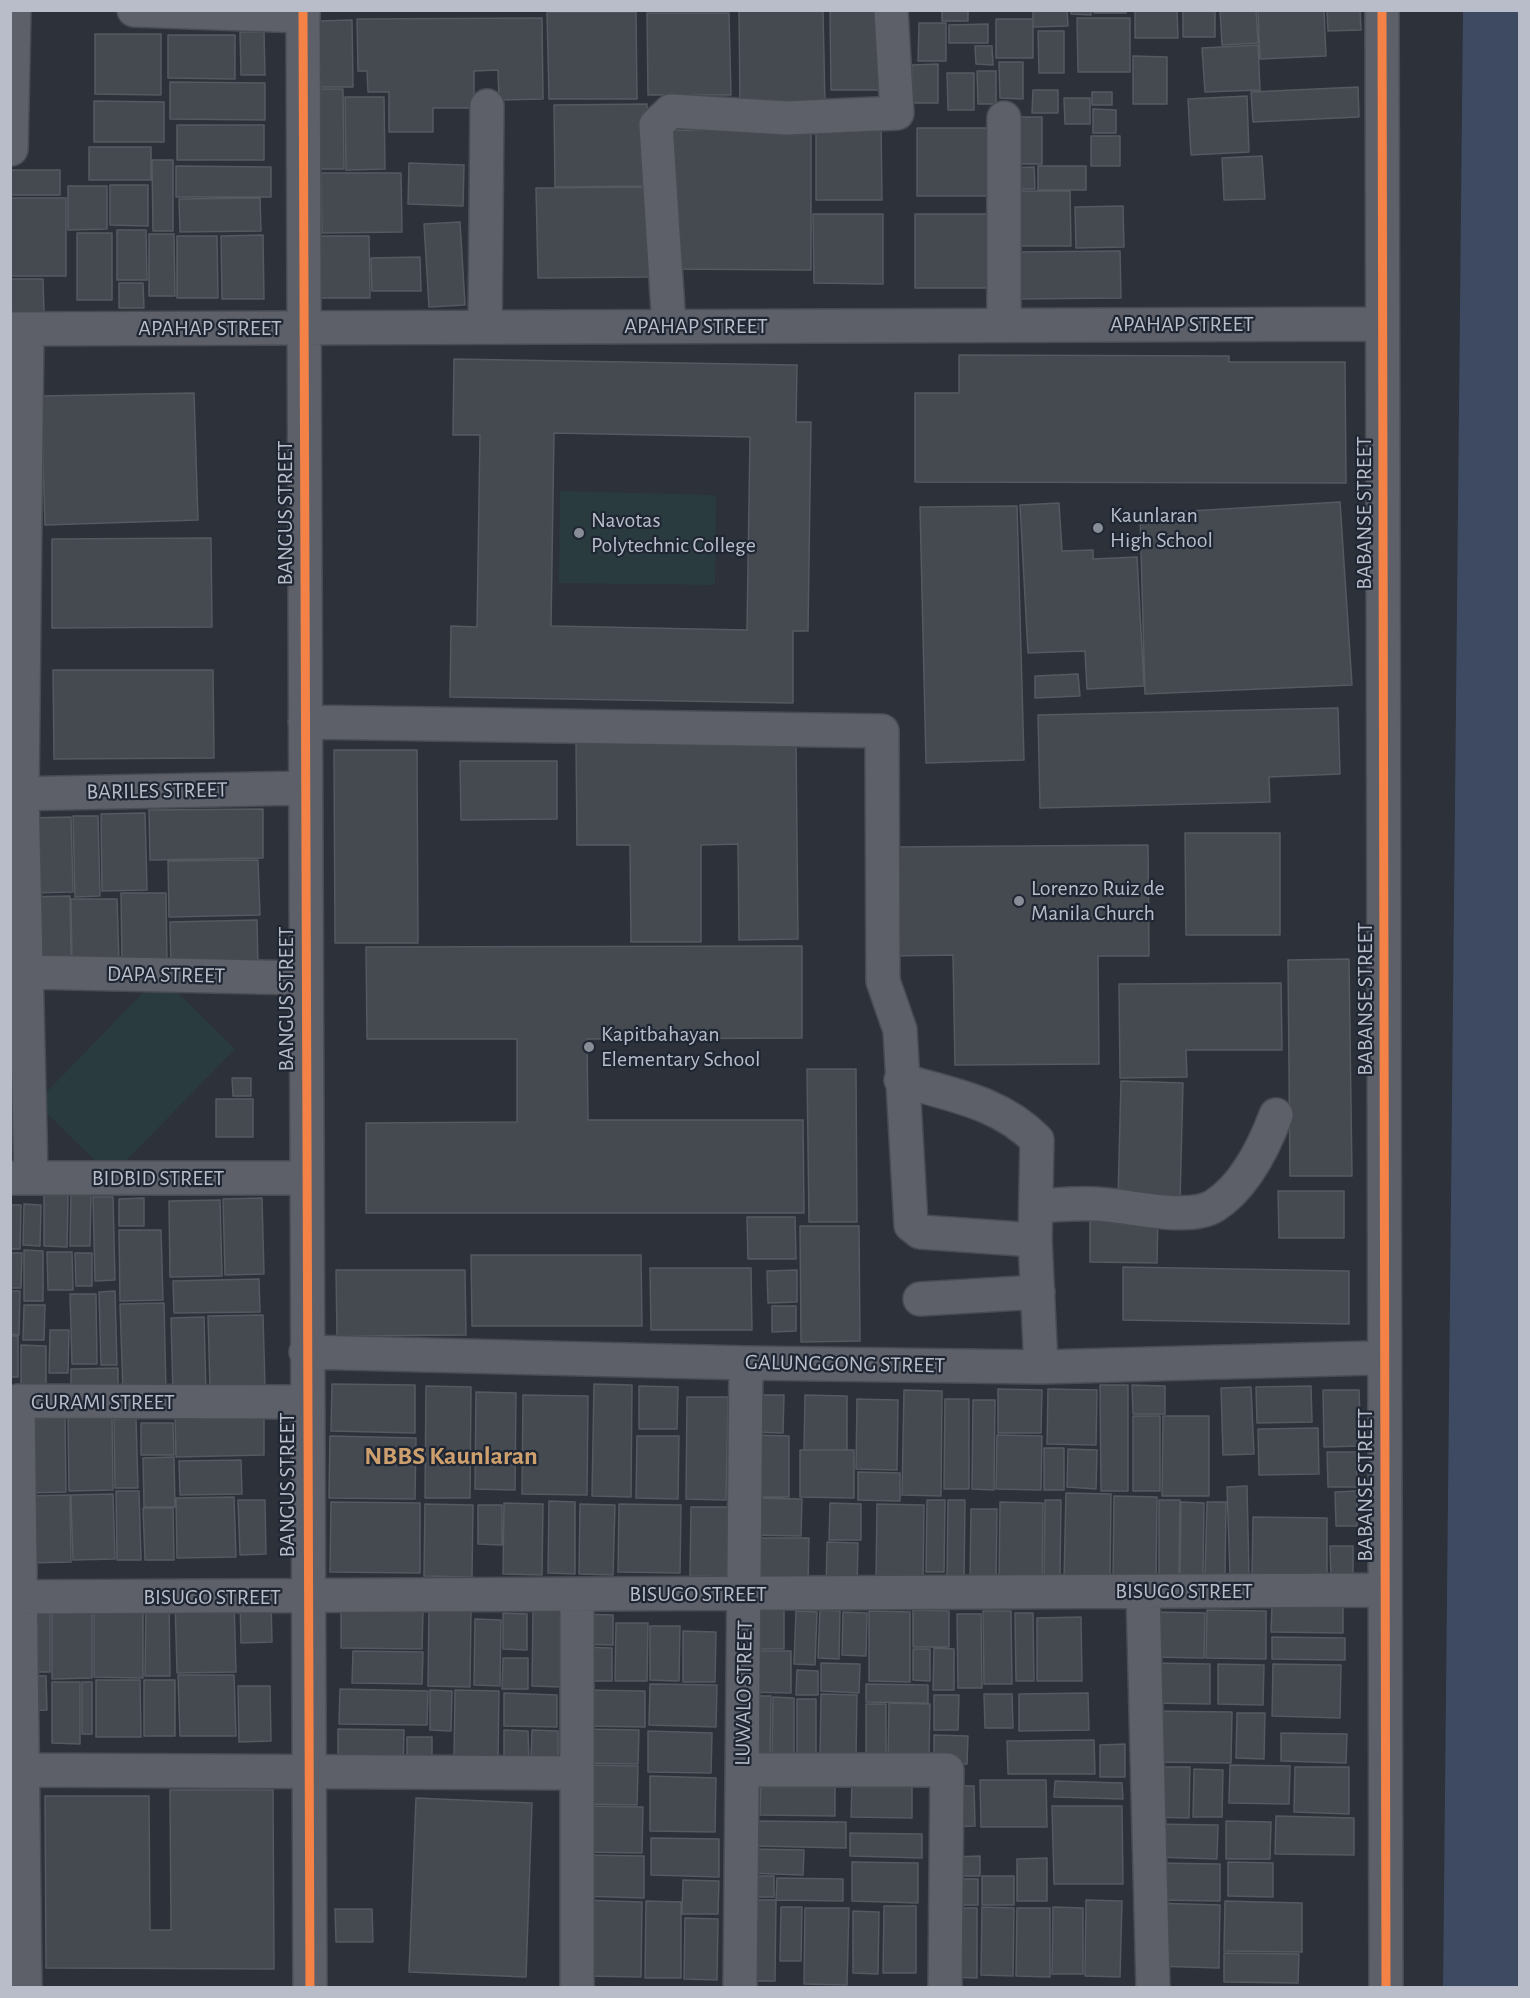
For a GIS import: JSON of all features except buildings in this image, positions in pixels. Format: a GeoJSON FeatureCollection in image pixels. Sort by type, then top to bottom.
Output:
{"type":"FeatureCollection","features":[{"type":"Feature","properties":{"kind":"street"},"geometry":{"type":"LineString","coordinates":[[11,148],[14,10]]}},
{"type":"Feature","properties":{"kind":"street"},"geometry":{"type":"LineString","coordinates":[[134,10],[303,13]]}},
{"type":"Feature","properties":{"kind":"street"},"geometry":{"type":"LineString","coordinates":[[669,326],[656,125],[670,111],[787,118],[897,114],[891,10]]}},
{"type":"Feature","properties":{"kind":"street","name":"BABANSE STREET"},"geometry":{"type":"LineString","coordinates":[[1382,10],[1386,1988]]}},
{"type":"Feature","properties":{"kind":"street","name":"BANGUS STREET"},"geometry":{"type":"LineString","coordinates":[[303,13],[307,1771],[310,1988]]}},
{"type":"Feature","properties":{"kind":"street"},"geometry":{"type":"LineString","coordinates":[[485,327],[487,106]]}},
{"type":"Feature","properties":{"kind":"street"},"geometry":{"type":"LineString","coordinates":[[1004,118],[1004,325]]}},
{"type":"Feature","properties":{"kind":"street","name":"APAHAP STREET"},"geometry":{"type":"LineString","coordinates":[[19,329],[1382,324]]}},
{"type":"Feature","properties":{"kind":"street"},"geometry":{"type":"LineString","coordinates":[[19,329],[16,794],[27,972],[21,1178]]}},
{"type":"Feature","properties":{"kind":"street"},"geometry":{"type":"LineString","coordinates":[[304,722],[882,731],[883,981],[900,1030],[911,1225],[920,1232],[1035,1240]]}},
{"type":"Feature","properties":{"kind":"street","name":"BARILES STREET"},"geometry":{"type":"LineString","coordinates":[[16,794],[304,788]]}},
{"type":"Feature","properties":{"kind":"street","name":"DAPA STREET"},"geometry":{"type":"LineString","coordinates":[[27,972],[305,978]]}},
{"type":"Feature","properties":{"kind":"street"},"geometry":{"type":"LineString","coordinates":[[902,1080],[999,1110],[1020,1123],[1037,1140],[1035,1240],[1041,1367]]}},
{"type":"Feature","properties":{"kind":"street"},"geometry":{"type":"LineString","coordinates":[[1036,1206],[1095,1204],[1192,1213],[1213,1207],[1230,1194],[1264,1145],[1276,1115]]}},
{"type":"Feature","properties":{"kind":"street","name":"BIDBID STREET"},"geometry":{"type":"LineString","coordinates":[[21,1178],[306,1178]]}},
{"type":"Feature","properties":{"kind":"street"},"geometry":{"type":"LineString","coordinates":[[921,1299],[1038,1292]]}},
{"type":"Feature","properties":{"kind":"street","name":"GALUNGGONG STREET"},"geometry":{"type":"LineString","coordinates":[[306,1352],[746,1363],[1041,1367],[1372,1358],[1384,1362]]}},
{"type":"Feature","properties":{"kind":"street","name":"LUWALO STREET"},"geometry":{"type":"LineString","coordinates":[[740,1988],[746,1594],[746,1363]]}},
{"type":"Feature","properties":{"kind":"street","name":"GURAMI STREET"},"geometry":{"type":"LineString","coordinates":[[25,1988],[15,1597],[18,1401],[306,1402]]}},
{"type":"Feature","properties":{"kind":"street","name":"BISUGO STREET"},"geometry":{"type":"LineString","coordinates":[[15,1597],[1385,1590]]}},
{"type":"Feature","properties":{"kind":"street"},"geometry":{"type":"LineString","coordinates":[[1143,1592],[1153,1988]]}},
{"type":"Feature","properties":{"kind":"street"},"geometry":{"type":"LineString","coordinates":[[577,1595],[577,1988]]}},
{"type":"Feature","properties":{"kind":"street"},"geometry":{"type":"LineString","coordinates":[[21,1770],[577,1773]]}},
{"type":"Feature","properties":{"kind":"street"},"geometry":{"type":"LineString","coordinates":[[743,1770],[947,1770],[945,1988]]}},
{"type":"Feature","properties":{"kind":"shaded area"},"geometry":{"type":"Polygon","coordinates":[[[560,491],[716,495],[715,585],[559,583],[560,491]]]}},
{"type":"Feature","properties":{"kind":"shaded area"},"geometry":{"type":"Polygon","coordinates":[[[160,975],[235,1049],[111,1176],[36,1103],[160,975]]]}},
{"type":"Feature","properties":{"kind":"water"},"geometry":{"type":"Polygon","coordinates":[[[1519,10],[1520,1987],[1443,1988],[1463,11],[1519,10]]]}},
{"type":"Feature","properties":{"kind":"cycle path"},"geometry":{"type":"LineString","coordinates":[[303,10],[310,1988]]}},
{"type":"Feature","properties":{"kind":"cycle path"},"geometry":{"type":"LineString","coordinates":[[1382,10],[1386,1988]]}},
{"type":"Feature","properties":{"kind":"place","name":"Kaunlaran High School"},"geometry":{"type":"Point","coordinates":[1098,528]}},
{"type":"Feature","properties":{"kind":"place","name":"Navotas Polytechnic College"},"geometry":{"type":"Point","coordinates":[579,533]}},
{"type":"Feature","properties":{"kind":"place","name":"Lorenzo Ruiz de Manila Church"},"geometry":{"type":"Point","coordinates":[1019,901]}},
{"type":"Feature","properties":{"kind":"place","name":"Kapitbahayan Elementary School"},"geometry":{"type":"Point","coordinates":[589,1047]}},
{"type":"Feature","properties":{"kind":"district","name":"NBBS Kaunlaran"},"geometry":{"type":"Point","coordinates":[451,1456]}}]}
